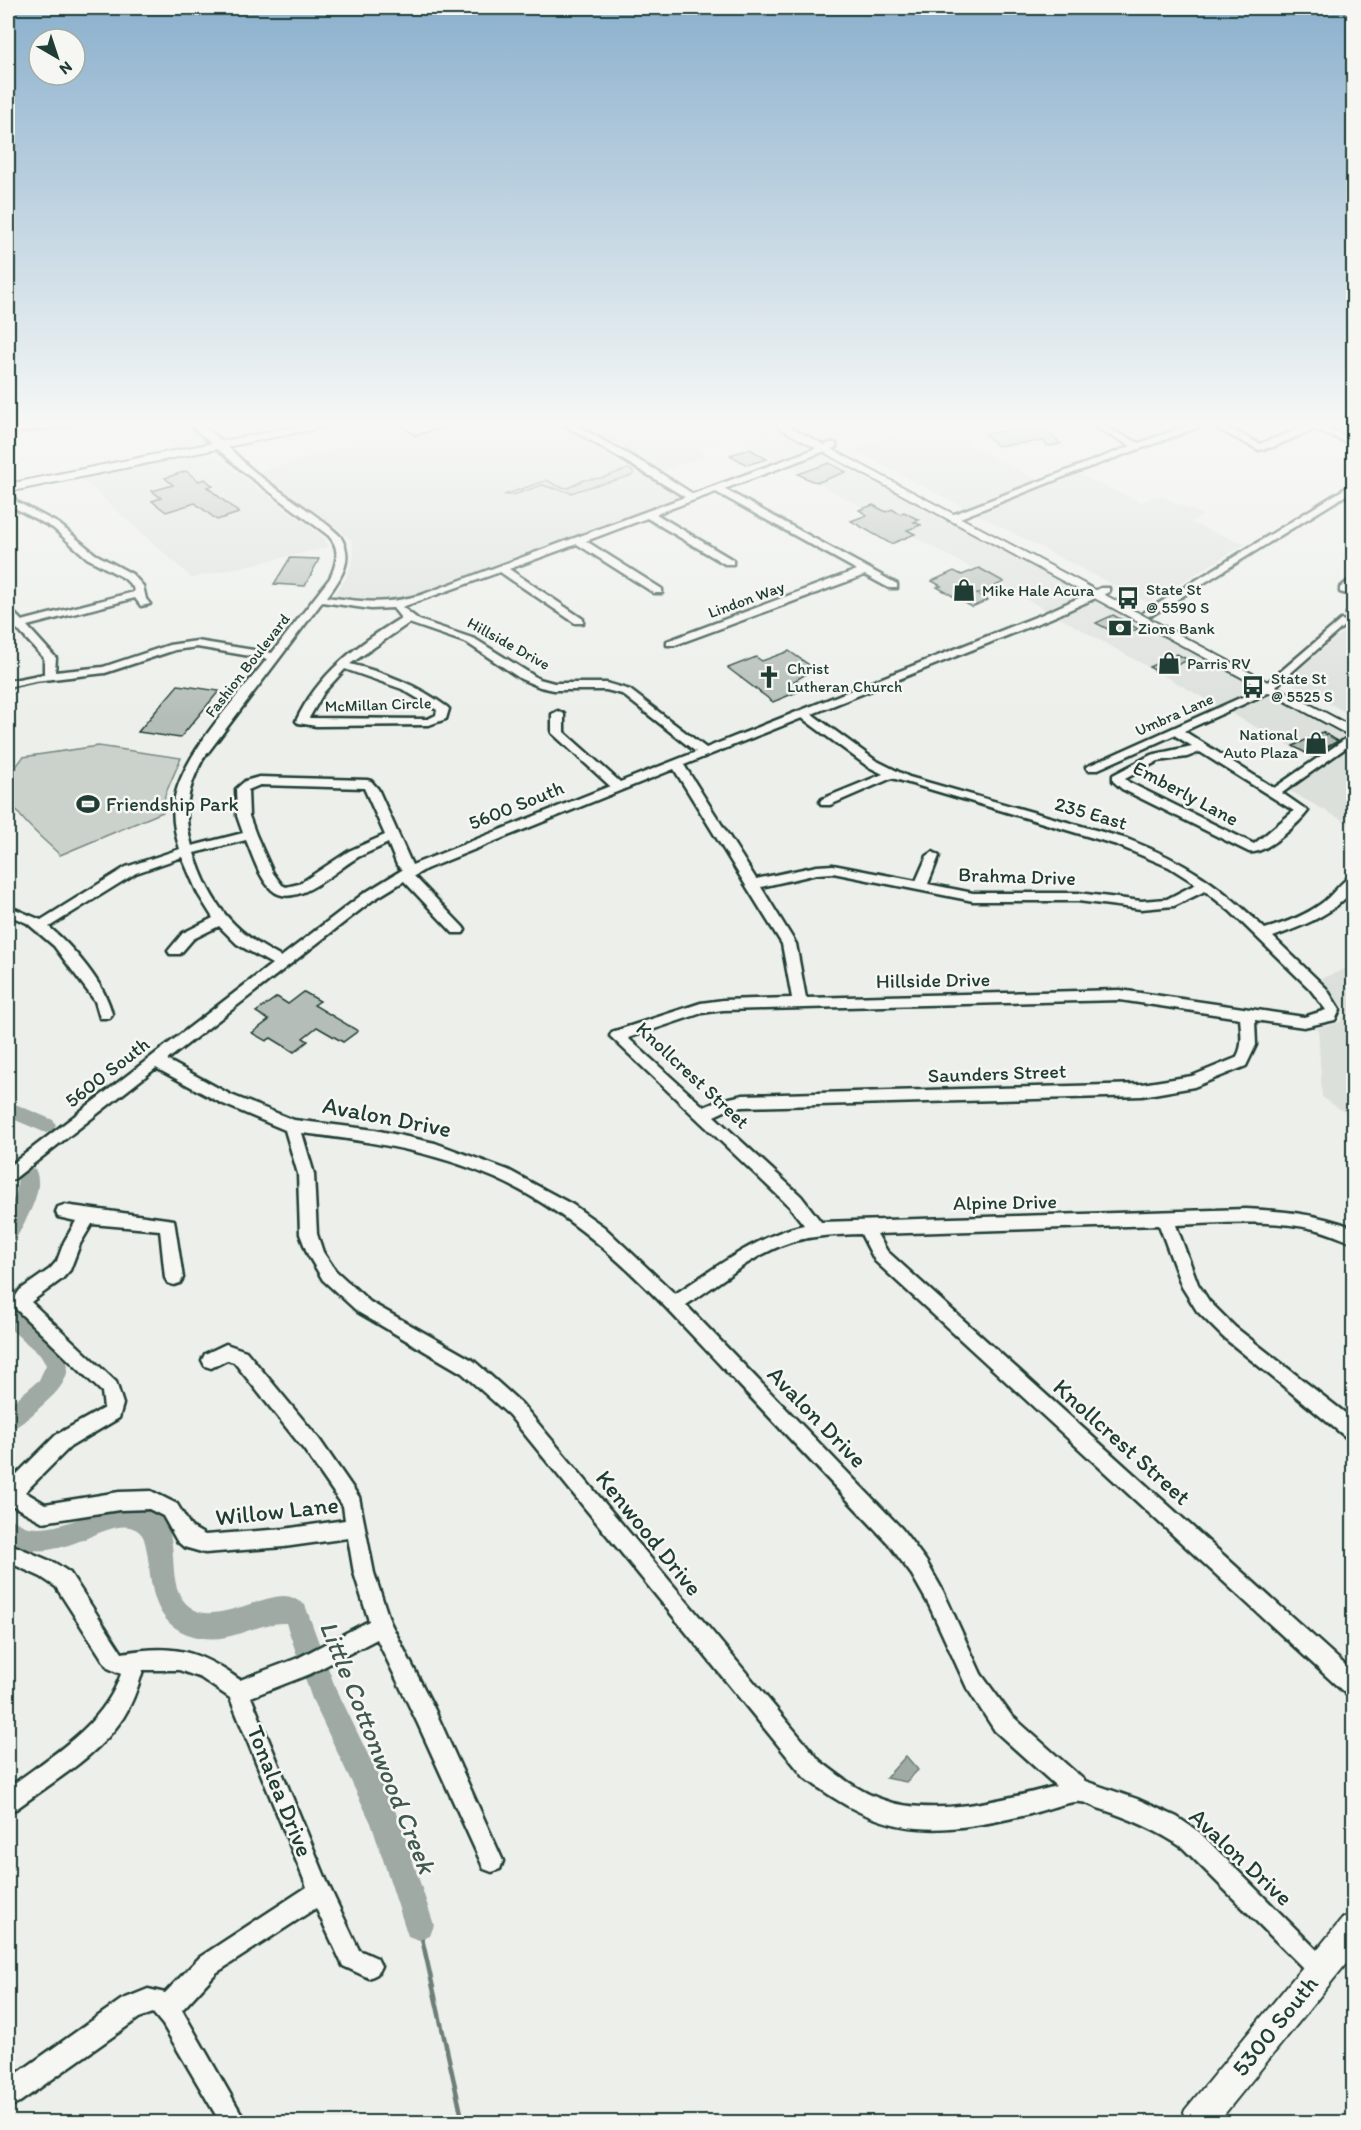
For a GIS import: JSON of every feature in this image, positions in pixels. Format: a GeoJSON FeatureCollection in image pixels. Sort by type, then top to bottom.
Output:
{"type":"FeatureCollection","features":[{"type":"Feature","properties":{"kind":"main road"},"geometry":{"type":"LineString","coordinates":[[967,521],[1272,685],[1353,722]]}},
{"type":"Feature","properties":{"kind":"main road"},"geometry":{"type":"LineString","coordinates":[[1100,592],[1148,613],[1353,735]]}},
{"type":"Feature","properties":{"kind":"main road","name":"5300 South"},"geometry":{"type":"LineString","coordinates":[[1197,2122],[1353,1929]]}},
{"type":"Feature","properties":{"kind":"street"},"geometry":{"type":"LineString","coordinates":[[13,626],[142,599],[138,586],[128,576],[91,556],[56,526],[47,521]]}},
{"type":"Feature","properties":{"kind":"street","name":"Fashion Boulevard"},"geometry":{"type":"LineString","coordinates":[[281,963],[247,944],[222,919],[205,895],[187,851],[180,806],[184,786],[200,753],[335,579],[342,564],[342,550],[339,541],[316,521]]}},
{"type":"Feature","properties":{"kind":"street"},"geometry":{"type":"LineString","coordinates":[[320,599],[371,606],[396,605],[628,521]]}},
{"type":"Feature","properties":{"kind":"street"},"geometry":{"type":"LineString","coordinates":[[660,521],[729,562]]}},
{"type":"Feature","properties":{"kind":"street"},"geometry":{"type":"LineString","coordinates":[[777,521],[893,586]]}},
{"type":"Feature","properties":{"kind":"street"},"geometry":{"type":"LineString","coordinates":[[1148,613],[1296,521]]}},
{"type":"Feature","properties":{"kind":"street"},"geometry":{"type":"LineString","coordinates":[[578,540],[658,591]]}},
{"type":"Feature","properties":{"kind":"street"},"geometry":{"type":"LineString","coordinates":[[502,568],[579,621]]}},
{"type":"Feature","properties":{"kind":"street","name":"Lindon Way"},"geometry":{"type":"LineString","coordinates":[[670,643],[865,570]]}},
{"type":"Feature","properties":{"kind":"street"},"geometry":{"type":"LineString","coordinates":[[1353,579],[1344,590],[1353,593]]}},
{"type":"Feature","properties":{"kind":"street","name":"5600 South"},"geometry":{"type":"LineString","coordinates":[[8,1175],[368,897],[408,873],[1100,592]]}},
{"type":"Feature","properties":{"kind":"street"},"geometry":{"type":"LineString","coordinates":[[342,665],[408,619],[401,614],[396,605]]}},
{"type":"Feature","properties":{"kind":"street"},"geometry":{"type":"LineString","coordinates":[[8,613],[13,626],[50,658],[49,676]]}},
{"type":"Feature","properties":{"kind":"street","name":"Hillside Drive"},"geometry":{"type":"LineString","coordinates":[[408,619],[473,641],[537,683],[553,686],[595,684],[616,687],[626,692],[704,752]]}},
{"type":"Feature","properties":{"kind":"street","name":"Umbra Lane"},"geometry":{"type":"LineString","coordinates":[[1092,767],[1176,731],[1272,685],[1341,623]]}},
{"type":"Feature","properties":{"kind":"street"},"geometry":{"type":"LineString","coordinates":[[8,684],[49,676],[105,670],[172,647],[197,644],[275,657]]}},
{"type":"Feature","properties":{"kind":"street","name":"McMillan Circle"},"geometry":{"type":"LineString","coordinates":[[342,665],[402,683],[443,709],[444,714],[438,720],[429,722],[316,723],[302,721],[305,712],[324,685],[342,665]]}},
{"type":"Feature","properties":{"kind":"street","name":"235 East"},"geometry":{"type":"LineString","coordinates":[[802,712],[859,755],[892,774],[925,787],[1145,850],[1183,868],[1208,884],[1263,935],[1320,993],[1333,1010]]}},
{"type":"Feature","properties":{"kind":"street"},"geometry":{"type":"LineString","coordinates":[[558,714],[558,733],[618,787]]}},
{"type":"Feature","properties":{"kind":"street"},"geometry":{"type":"LineString","coordinates":[[1176,731],[1274,793],[1353,735]]}},
{"type":"Feature","properties":{"kind":"street","name":"Emberly Lane"},"geometry":{"type":"LineString","coordinates":[[1201,747],[1187,753],[1155,758],[1117,778],[1126,786],[1254,849],[1264,844],[1302,811],[1274,793]]}},
{"type":"Feature","properties":{"kind":"street"},"geometry":{"type":"LineString","coordinates":[[676,763],[789,944],[800,1003]]}},
{"type":"Feature","properties":{"kind":"street"},"geometry":{"type":"LineString","coordinates":[[826,802],[892,774]]}},
{"type":"Feature","properties":{"kind":"street"},"geometry":{"type":"LineString","coordinates":[[392,837],[354,854],[304,887],[292,892],[284,891],[272,883],[250,835],[241,805],[243,789],[249,784],[264,781],[367,784],[372,789],[408,873],[458,930]]}},
{"type":"Feature","properties":{"kind":"street"},"geometry":{"type":"LineString","coordinates":[[41,926],[131,870],[187,851],[250,835]]}},
{"type":"Feature","properties":{"kind":"street"},"geometry":{"type":"LineString","coordinates":[[920,887],[933,856]]}},
{"type":"Feature","properties":{"kind":"street","name":"Brahma Drive"},"geometry":{"type":"LineString","coordinates":[[753,884],[833,869],[973,897],[1078,897],[1141,905],[1168,903],[1208,884]]}},
{"type":"Feature","properties":{"kind":"street"},"geometry":{"type":"LineString","coordinates":[[1263,935],[1297,924],[1326,908],[1341,895],[1353,878]]}},
{"type":"Feature","properties":{"kind":"street"},"geometry":{"type":"LineString","coordinates":[[8,910],[41,926],[65,950],[102,1000],[105,1014]]}},
{"type":"Feature","properties":{"kind":"street"},"geometry":{"type":"LineString","coordinates":[[175,951],[188,936],[222,919]]}},
{"type":"Feature","properties":{"kind":"street","name":"Hillside Drive"},"geometry":{"type":"LineString","coordinates":[[800,1003],[1120,995],[1304,1022],[1330,1016],[1333,1010]]}},
{"type":"Feature","properties":{"kind":"street","name":"Knollcrest Street"},"geometry":{"type":"LineString","coordinates":[[800,1003],[723,1005],[701,1008],[617,1036],[795,1201],[817,1229]]}},
{"type":"Feature","properties":{"kind":"street","name":"Saunders Street"},"geometry":{"type":"LineString","coordinates":[[702,1114],[726,1104],[743,1101],[1142,1090],[1177,1085],[1241,1062],[1249,1048],[1247,1014]]}},
{"type":"Feature","properties":{"kind":"street","name":"Avalon Drive"},"geometry":{"type":"LineString","coordinates":[[155,1061],[226,1099],[292,1126],[375,1136],[411,1143],[459,1157],[539,1192],[598,1232],[624,1254],[674,1304],[895,1536],[919,1568],[936,1598],[974,1681],[990,1705],[1019,1739],[1078,1790],[1129,1807],[1169,1825],[1191,1840],[1321,1970]]}},
{"type":"Feature","properties":{"kind":"street","name":"Kenwood Drive"},"geometry":{"type":"LineString","coordinates":[[292,1126],[306,1172],[306,1220],[309,1238],[326,1271],[348,1294],[368,1309],[468,1367],[494,1388],[515,1410],[812,1769],[838,1791],[873,1809],[905,1818],[938,1820],[1050,1800],[1078,1790]]}},
{"type":"Feature","properties":{"kind":"street"},"geometry":{"type":"LineString","coordinates":[[64,1212],[87,1218],[143,1220],[168,1225],[174,1278]]}},
{"type":"Feature","properties":{"kind":"street","name":"Alpine Drive"},"geometry":{"type":"LineString","coordinates":[[674,1304],[760,1247],[787,1236],[817,1229],[1166,1218],[1286,1217],[1317,1222],[1353,1236]]}},
{"type":"Feature","properties":{"kind":"street","name":"Willow Lane"},"geometry":{"type":"LineString","coordinates":[[87,1218],[72,1242],[64,1265],[46,1283],[26,1295],[22,1300],[22,1305],[110,1388],[114,1404],[113,1412],[63,1441],[9,1495],[43,1513],[119,1501],[151,1500],[170,1510],[184,1534],[191,1540],[205,1544],[284,1538],[356,1528]]}},
{"type":"Feature","properties":{"kind":"street"},"geometry":{"type":"LineString","coordinates":[[1166,1218],[1191,1287],[1203,1306],[1222,1327],[1353,1432]]}},
{"type":"Feature","properties":{"kind":"street","name":"Knollcrest Street"},"geometry":{"type":"LineString","coordinates":[[865,1227],[881,1256],[1353,1688]]}},
{"type":"Feature","properties":{"kind":"street","name":"Willow Lane"},"geometry":{"type":"LineString","coordinates":[[211,1360],[226,1352],[240,1356],[312,1445],[352,1503],[363,1573],[381,1626],[426,1716],[492,1860]]}},
{"type":"Feature","properties":{"kind":"street"},"geometry":{"type":"LineString","coordinates":[[8,1552],[48,1570],[63,1580],[107,1653],[121,1664],[161,1659],[193,1663],[207,1669],[238,1690],[311,1662],[381,1626]]}},
{"type":"Feature","properties":{"kind":"street"},"geometry":{"type":"LineString","coordinates":[[8,1801],[80,1746],[111,1716],[128,1686],[135,1663]]}},
{"type":"Feature","properties":{"kind":"street","name":"Tonalea Drive"},"geometry":{"type":"LineString","coordinates":[[238,1690],[320,1892],[351,1958],[369,1966]]}},
{"type":"Feature","properties":{"kind":"street"},"geometry":{"type":"LineString","coordinates":[[162,2005],[208,1965],[320,1892]]}},
{"type":"Feature","properties":{"kind":"street"},"geometry":{"type":"LineString","coordinates":[[10,2088],[130,2009],[147,2001],[162,2005],[234,2122]]}},
{"type":"Feature","properties":{"kind":"shaded area"},"geometry":{"type":"Polygon","coordinates":[[[129,521],[304,521],[322,535],[329,547],[192,578],[129,521]]]}},
{"type":"Feature","properties":{"kind":"shaded area"},"geometry":{"type":"Polygon","coordinates":[[[327,521],[614,521],[401,600],[380,602],[333,597],[346,578],[354,557],[352,540],[327,521]]]}},
{"type":"Feature","properties":{"kind":"shaded area"},"geometry":{"type":"Polygon","coordinates":[[[887,521],[952,521],[1353,739],[1353,826],[1288,790],[1322,764],[887,521]]]}},
{"type":"Feature","properties":{"kind":"shaded area"},"geometry":{"type":"Polygon","coordinates":[[[991,521],[1193,521],[1191,523],[1245,544],[1148,603],[991,521]]]}},
{"type":"Feature","properties":{"kind":"shaded area"},"geometry":{"type":"Polygon","coordinates":[[[1353,624],[1353,716],[1286,680],[1353,624]]]}},
{"type":"Feature","properties":{"kind":"shaded area","name":"Friendship Park"},"geometry":{"type":"Polygon","coordinates":[[[98,746],[181,758],[165,795],[163,812],[60,855],[34,831],[17,811],[8,791],[9,777],[23,757],[98,746]]]}},
{"type":"Feature","properties":{"kind":"shaded area"},"geometry":{"type":"Polygon","coordinates":[[[1353,966],[1353,1118],[1322,1097],[1318,1028],[1340,1022],[1345,1013],[1344,1008],[1317,980],[1353,966]]]}},
{"type":"Feature","properties":{"kind":"shaded area"},"geometry":{"type":"Polygon","coordinates":[[[906,1756],[918,1770],[906,1782],[886,1778],[906,1756]]]}},
{"type":"Feature","properties":{"kind":"building"},"geometry":{"type":"Polygon","coordinates":[[[852,521],[916,521],[921,525],[907,530],[915,534],[891,544],[852,521]]]}},
{"type":"Feature","properties":{"kind":"building"},"geometry":{"type":"Polygon","coordinates":[[[290,558],[319,559],[305,586],[274,584],[290,558]]]}},
{"type":"Feature","properties":{"kind":"building","name":"Mike Hale Acura"},"geometry":{"type":"Polygon","coordinates":[[[979,568],[1004,582],[977,594],[988,600],[972,607],[937,587],[941,586],[932,581],[954,571],[962,575],[979,568]]]}},
{"type":"Feature","properties":{"kind":"building","name":"Zions Bank"},"geometry":{"type":"Polygon","coordinates":[[[1113,615],[1138,629],[1121,636],[1096,623],[1113,615]]]}},
{"type":"Feature","properties":{"kind":"building","name":"Christ Lutheran Church"},"geometry":{"type":"Polygon","coordinates":[[[789,651],[815,669],[794,681],[802,687],[794,690],[797,692],[773,702],[728,668],[756,657],[762,661],[789,651]]]}},
{"type":"Feature","properties":{"kind":"building","name":"Parris RV"},"geometry":{"type":"Polygon","coordinates":[[[1177,654],[1188,660],[1160,673],[1149,667],[1177,654]]]}},
{"type":"Feature","properties":{"kind":"building"},"geometry":{"type":"Polygon","coordinates":[[[178,685],[219,691],[180,738],[138,732],[178,685]]]}},
{"type":"Feature","properties":{"kind":"building","name":"National Auto Plaza"},"geometry":{"type":"Polygon","coordinates":[[[1322,732],[1338,741],[1311,756],[1293,746],[1322,732]]]}},
{"type":"Feature","properties":{"kind":"building"},"geometry":{"type":"Polygon","coordinates":[[[304,992],[320,1001],[314,1005],[358,1031],[343,1042],[317,1027],[303,1038],[308,1041],[294,1052],[271,1038],[266,1041],[252,1033],[269,1020],[256,1012],[277,997],[288,1004],[304,992]]]}},
{"type":"Feature","properties":{"kind":"waterway","name":"Little Cottonwood Creek"},"geometry":{"type":"LineString","coordinates":[[8,1109],[46,1125]]}},
{"type":"Feature","properties":{"kind":"waterway","name":"Little Cottonwood Creek"},"geometry":{"type":"LineString","coordinates":[[8,1233],[27,1193],[28,1175]]}},
{"type":"Feature","properties":{"kind":"waterway","name":"Little Cottonwood Creek"},"geometry":{"type":"LineString","coordinates":[[8,1314],[48,1348],[58,1363],[58,1370],[47,1387],[8,1420]]}},
{"type":"Feature","properties":{"kind":"waterway","name":"Little Cottonwood Creek"},"geometry":{"type":"LineString","coordinates":[[8,1529],[26,1538],[45,1539],[112,1517],[128,1515],[142,1519],[155,1530],[165,1590],[174,1608],[185,1620],[199,1625],[215,1625],[232,1623],[283,1609],[296,1614],[322,1689],[384,1819],[419,1925]]}},
{"type":"Feature","properties":{"kind":"waterway","name":"Little Cottonwood Creek"},"geometry":{"type":"LineString","coordinates":[[419,1925],[463,2122]]}},
{"type":"Feature","properties":{"kind":"place","name":"Mike Hale Acura"},"geometry":{"type":"Point","coordinates":[964,590]}},
{"type":"Feature","properties":{"kind":"place","name":"State St @ 5590 S"},"geometry":{"type":"Point","coordinates":[1128,598]}},
{"type":"Feature","properties":{"kind":"place","name":"Zions Bank"},"geometry":{"type":"Point","coordinates":[1120,628]}},
{"type":"Feature","properties":{"kind":"place","name":"Parris RV"},"geometry":{"type":"Point","coordinates":[1169,663]}},
{"type":"Feature","properties":{"kind":"place","name":"Christ Lutheran Church"},"geometry":{"type":"Point","coordinates":[769,677]}},
{"type":"Feature","properties":{"kind":"place","name":"State St @ 5525 S"},"geometry":{"type":"Point","coordinates":[1253,687]}},
{"type":"Feature","properties":{"kind":"place","name":"National Auto Plaza"},"geometry":{"type":"Point","coordinates":[1316,743]}},
{"type":"Feature","properties":{"kind":"place","name":"Friendship Park"},"geometry":{"type":"Point","coordinates":[88,804]}}]}
